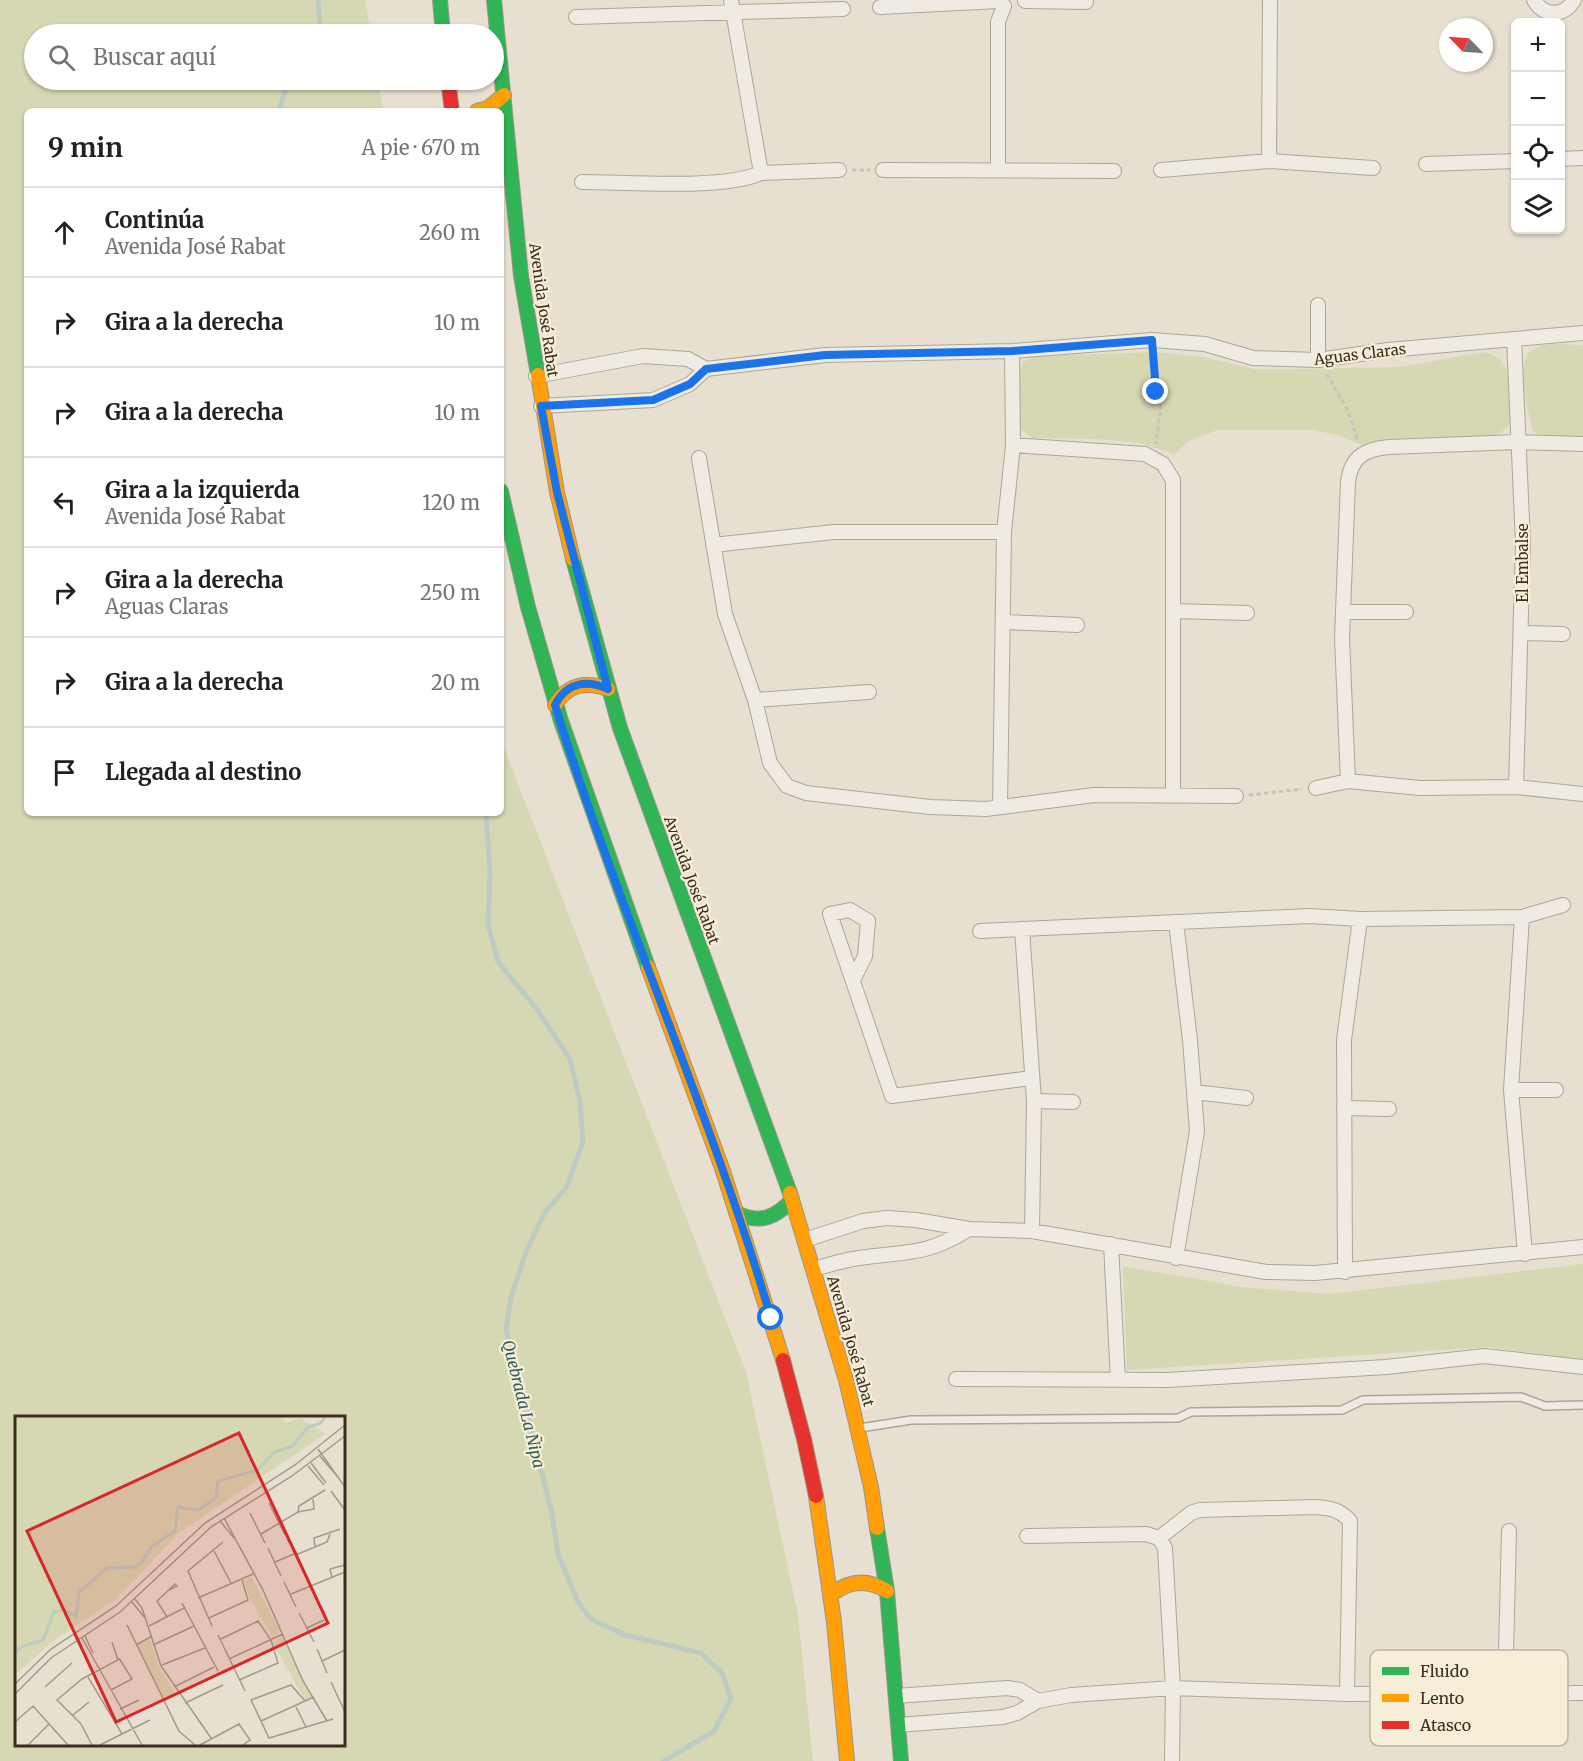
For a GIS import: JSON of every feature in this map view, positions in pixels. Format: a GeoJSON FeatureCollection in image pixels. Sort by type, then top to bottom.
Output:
{"type":"FeatureCollection","features":[{"type":"Feature","properties":{"kind":"street"},"geometry":{"type":"LineString","coordinates":[[440,0],[443,24]]}},
{"type":"Feature","properties":{"kind":"street","name":"Avenida José Rabat"},"geometry":{"type":"LineString","coordinates":[[494,0],[497,24]]}},
{"type":"Feature","properties":{"kind":"street"},"geometry":{"type":"LineString","coordinates":[[880,7],[1000,2],[1019,6],[1025,0],[1086,2]]}},
{"type":"Feature","properties":{"kind":"street"},"geometry":{"type":"LineString","coordinates":[[1269,161],[1270,0]]}},
{"type":"Feature","properties":{"kind":"street"},"geometry":{"type":"LineString","coordinates":[[1534,0],[1551,18],[1564,11],[1574,0]]}},
{"type":"Feature","properties":{"kind":"street"},"geometry":{"type":"LineString","coordinates":[[999,169],[998,22],[1000,2]]}},
{"type":"Feature","properties":{"kind":"street"},"geometry":{"type":"LineString","coordinates":[[576,17],[731,6],[843,9]]}},
{"type":"Feature","properties":{"kind":"street"},"geometry":{"type":"LineString","coordinates":[[731,6],[761,173]]}},
{"type":"Feature","properties":{"kind":"street"},"geometry":{"type":"LineString","coordinates":[[449,90],[451,106]]}},
{"type":"Feature","properties":{"kind":"street","name":"Avenida José Rabat"},"geometry":{"type":"LineString","coordinates":[[503,90],[514,217],[536,376],[557,492],[608,689],[645,799],[792,1200],[814,1269],[858,1428],[888,1591],[901,1761]]}},
{"type":"Feature","properties":{"kind":"street"},"geometry":{"type":"LineString","coordinates":[[488,108],[504,95]]}},
{"type":"Feature","properties":{"kind":"street"},"geometry":{"type":"LineString","coordinates":[[1565,159],[1583,158]]}},
{"type":"Feature","properties":{"kind":"street"},"geometry":{"type":"LineString","coordinates":[[1161,170],[1269,161],[1373,168]]}},
{"type":"Feature","properties":{"kind":"street"},"geometry":{"type":"LineString","coordinates":[[1426,164],[1511,161]]}},
{"type":"Feature","properties":{"kind":"street"},"geometry":{"type":"LineString","coordinates":[[582,182],[721,182],[749,178],[761,173],[839,170]]}},
{"type":"Feature","properties":{"kind":"street"},"geometry":{"type":"LineString","coordinates":[[883,170],[1114,171]]}},
{"type":"Feature","properties":{"kind":"street"},"geometry":{"type":"LineString","coordinates":[[1318,305],[1318,360]]}},
{"type":"Feature","properties":{"kind":"street","name":"Aguas Claras"},"geometry":{"type":"LineString","coordinates":[[536,376],[643,356],[688,359],[706,369],[825,355],[1012,351],[1152,340],[1205,344],[1253,358],[1318,360],[1388,350],[1583,333]]}},
{"type":"Feature","properties":{"kind":"street","name":"El Embalse"},"geometry":{"type":"LineString","coordinates":[[1514,339],[1523,543],[1516,787]]}},
{"type":"Feature","properties":{"kind":"street"},"geometry":{"type":"LineString","coordinates":[[1000,807],[1004,532],[1013,445],[1012,351]]}},
{"type":"Feature","properties":{"kind":"street"},"geometry":{"type":"LineString","coordinates":[[541,406],[653,400],[690,384],[706,369]]}},
{"type":"Feature","properties":{"kind":"street"},"geometry":{"type":"LineString","coordinates":[[1348,781],[1343,612],[1348,475],[1355,460],[1362,453],[1389,447],[1518,442],[1583,444]]}},
{"type":"Feature","properties":{"kind":"street"},"geometry":{"type":"LineString","coordinates":[[1013,445],[1145,454],[1169,469],[1173,480],[1173,796]]}},
{"type":"Feature","properties":{"kind":"street"},"geometry":{"type":"LineString","coordinates":[[699,458],[725,614],[755,700],[771,763],[779,778],[795,791],[930,807],[987,809],[1094,795],[1236,796]]}},
{"type":"Feature","properties":{"kind":"street"},"geometry":{"type":"LineString","coordinates":[[504,504],[540,656],[555,705],[590,810],[739,1214],[781,1349],[806,1443],[832,1594],[847,1761]]}},
{"type":"Feature","properties":{"kind":"street"},"geometry":{"type":"LineString","coordinates":[[713,544],[834,532],[1004,532]]}},
{"type":"Feature","properties":{"kind":"street"},"geometry":{"type":"LineString","coordinates":[[1173,612],[1247,613]]}},
{"type":"Feature","properties":{"kind":"street"},"geometry":{"type":"LineString","coordinates":[[1343,612],[1406,612]]}},
{"type":"Feature","properties":{"kind":"street"},"geometry":{"type":"LineString","coordinates":[[1003,622],[1077,625]]}},
{"type":"Feature","properties":{"kind":"street"},"geometry":{"type":"LineString","coordinates":[[1522,633],[1563,634]]}},
{"type":"Feature","properties":{"kind":"street"},"geometry":{"type":"LineString","coordinates":[[555,705],[564,692],[577,684],[593,684],[608,689]]}},
{"type":"Feature","properties":{"kind":"street"},"geometry":{"type":"LineString","coordinates":[[755,700],[869,692]]}},
{"type":"Feature","properties":{"kind":"street"},"geometry":{"type":"LineString","coordinates":[[1316,788],[1348,781],[1420,788],[1516,787],[1583,794]]}},
{"type":"Feature","properties":{"kind":"street"},"geometry":{"type":"LineString","coordinates":[[980,931],[1310,916],[1360,919],[1522,917],[1563,905]]}},
{"type":"Feature","properties":{"kind":"street"},"geometry":{"type":"LineString","coordinates":[[853,980],[865,956],[868,921],[850,910],[830,914],[892,1096],[1031,1078]]}},
{"type":"Feature","properties":{"kind":"street"},"geometry":{"type":"LineString","coordinates":[[1522,917],[1510,1090],[1525,1254]]}},
{"type":"Feature","properties":{"kind":"street"},"geometry":{"type":"LineString","coordinates":[[1345,1272],[1344,1040],[1360,919]]}},
{"type":"Feature","properties":{"kind":"street"},"geometry":{"type":"LineString","coordinates":[[1176,922],[1197,1131],[1176,1258]]}},
{"type":"Feature","properties":{"kind":"street"},"geometry":{"type":"LineString","coordinates":[[1022,929],[1034,1101],[1032,1231]]}},
{"type":"Feature","properties":{"kind":"street"},"geometry":{"type":"LineString","coordinates":[[1510,1090],[1556,1090]]}},
{"type":"Feature","properties":{"kind":"street"},"geometry":{"type":"LineString","coordinates":[[1194,1092],[1246,1098]]}},
{"type":"Feature","properties":{"kind":"street"},"geometry":{"type":"LineString","coordinates":[[1034,1101],[1073,1102]]}},
{"type":"Feature","properties":{"kind":"street"},"geometry":{"type":"LineString","coordinates":[[1344,1108],[1389,1109]]}},
{"type":"Feature","properties":{"kind":"street"},"geometry":{"type":"LineString","coordinates":[[739,1214],[752,1219],[771,1218],[792,1200]]}},
{"type":"Feature","properties":{"kind":"street"},"geometry":{"type":"LineString","coordinates":[[805,1240],[863,1221],[887,1218],[937,1222],[969,1229],[1032,1231],[1266,1272],[1345,1272],[1583,1247]]}},
{"type":"Feature","properties":{"kind":"street"},"geometry":{"type":"LineString","coordinates":[[814,1269],[857,1258],[912,1253],[943,1245],[969,1229]]}},
{"type":"Feature","properties":{"kind":"street"},"geometry":{"type":"LineString","coordinates":[[1110,1244],[1118,1380]]}},
{"type":"Feature","properties":{"kind":"street"},"geometry":{"type":"LineString","coordinates":[[956,1379],[1167,1380],[1363,1368],[1484,1356],[1583,1367]]}},
{"type":"Feature","properties":{"kind":"street"},"geometry":{"type":"LineString","coordinates":[[1159,1538],[1191,1513],[1200,1510],[1314,1507],[1333,1508],[1343,1513],[1350,1521],[1347,1694]]}},
{"type":"Feature","properties":{"kind":"street"},"geometry":{"type":"LineString","coordinates":[[1506,1650],[1509,1531]]}},
{"type":"Feature","properties":{"kind":"street"},"geometry":{"type":"LineString","coordinates":[[1027,1536],[1146,1533],[1159,1538],[1165,1548],[1173,1688],[1172,1761]]}},
{"type":"Feature","properties":{"kind":"street"},"geometry":{"type":"LineString","coordinates":[[832,1594],[848,1584],[860,1581],[874,1583],[888,1591]]}},
{"type":"Feature","properties":{"kind":"street"},"geometry":{"type":"LineString","coordinates":[[896,1696],[1007,1688],[1020,1690],[1038,1701]]}},
{"type":"Feature","properties":{"kind":"street"},"geometry":{"type":"LineString","coordinates":[[898,1725],[1003,1717],[1017,1713],[1038,1701],[1071,1695],[1173,1688],[1370,1694]]}},
{"type":"Feature","properties":{"kind":"street"},"geometry":{"type":"LineString","coordinates":[[1568,1693],[1583,1693]]}},
{"type":"Feature","properties":{"kind":"lane"},"geometry":{"type":"LineString","coordinates":[[858,1428],[910,1420],[1178,1418],[1191,1412],[1342,1410],[1363,1400],[1521,1397],[1545,1406],[1583,1405]]}},
{"type":"Feature","properties":{"kind":"path"},"geometry":{"type":"LineString","coordinates":[[839,170],[883,170]]}},
{"type":"Feature","properties":{"kind":"path"},"geometry":{"type":"LineString","coordinates":[[1152,340],[1156,392],[1161,403],[1154,458]]}},
{"type":"Feature","properties":{"kind":"path"},"geometry":{"type":"LineString","coordinates":[[1318,360],[1348,411],[1362,453]]}},
{"type":"Feature","properties":{"kind":"path"},"geometry":{"type":"LineString","coordinates":[[1236,796],[1316,788]]}},
{"type":"Feature","properties":{"kind":"green space"},"geometry":{"type":"Polygon","coordinates":[[[0,0],[365,0],[369,24],[24,24],[24,90],[380,90],[383,108],[24,108],[24,816],[504,816],[504,748],[746,1372],[798,1615],[813,1761],[0,1761],[0,0]]]}},
{"type":"Feature","properties":{"kind":"green space"},"geometry":{"type":"Polygon","coordinates":[[[1583,345],[1583,441],[1546,440],[1533,431],[1523,384],[1526,359],[1531,351],[1540,346],[1583,345]]]}},
{"type":"Feature","properties":{"kind":"green space"},"geometry":{"type":"Polygon","coordinates":[[[1156,352],[1204,357],[1254,369],[1300,369],[1399,367],[1485,352],[1499,358],[1508,371],[1510,424],[1493,440],[1384,440],[1364,446],[1337,435],[1312,430],[1217,430],[1187,442],[1174,455],[1142,444],[1124,441],[1032,438],[1021,429],[1018,373],[1023,362],[1037,356],[1156,352]]]}},
{"type":"Feature","properties":{"kind":"green space"},"geometry":{"type":"Polygon","coordinates":[[[1583,1264],[1583,1360],[1489,1347],[1127,1370],[1123,1266],[1242,1287],[1329,1294],[1583,1264]]]}},
{"type":"Feature","properties":{"kind":"waterway","name":"Quebrada La Ñipa"},"geometry":{"type":"LineString","coordinates":[[318,0],[320,24]]}},
{"type":"Feature","properties":{"kind":"waterway","name":"Quebrada La Ñipa"},"geometry":{"type":"LineString","coordinates":[[280,108],[287,90]]}},
{"type":"Feature","properties":{"kind":"waterway","name":"Quebrada La Ñipa"},"geometry":{"type":"LineString","coordinates":[[486,816],[490,873],[488,924],[498,962],[536,1008],[570,1059],[580,1102],[583,1142],[567,1186],[544,1214],[526,1252],[511,1297],[506,1330],[552,1514],[558,1554],[578,1602],[591,1619],[625,1635],[701,1653],[722,1673],[731,1699],[714,1731],[664,1761]]}},
{"type":"Feature","properties":{"kind":"traffic: fast"},"geometry":{"type":"LineString","coordinates":[[440,0],[442,24]]}},
{"type":"Feature","properties":{"kind":"traffic: fast"},"geometry":{"type":"LineString","coordinates":[[494,0],[496,24]]}},
{"type":"Feature","properties":{"kind":"traffic: fast"},"geometry":{"type":"LineString","coordinates":[[503,90],[521,276],[538,375]]}},
{"type":"Feature","properties":{"kind":"traffic: fast"},"geometry":{"type":"LineString","coordinates":[[504,504],[528,607],[561,721],[648,967]]}},
{"type":"Feature","properties":{"kind":"traffic: fast"},"geometry":{"type":"LineString","coordinates":[[573,559],[620,728],[790,1193]]}},
{"type":"Feature","properties":{"kind":"traffic: fast"},"geometry":{"type":"LineString","coordinates":[[739,1214],[754,1218],[768,1217],[780,1211],[792,1200]]}},
{"type":"Feature","properties":{"kind":"traffic: fast"},"geometry":{"type":"LineString","coordinates":[[877,1528],[887,1591],[901,1761]]}},
{"type":"Feature","properties":{"kind":"traffic: slow"},"geometry":{"type":"LineString","coordinates":[[488,108],[504,95]]}},
{"type":"Feature","properties":{"kind":"traffic: slow"},"geometry":{"type":"LineString","coordinates":[[538,375],[557,492],[573,559]]}},
{"type":"Feature","properties":{"kind":"traffic: slow"},"geometry":{"type":"LineString","coordinates":[[555,705],[566,693],[578,686],[592,685],[608,689]]}},
{"type":"Feature","properties":{"kind":"traffic: slow"},"geometry":{"type":"LineString","coordinates":[[648,967],[722,1168],[783,1360]]}},
{"type":"Feature","properties":{"kind":"traffic: slow"},"geometry":{"type":"LineString","coordinates":[[790,1193],[846,1380],[871,1487],[877,1528]]}},
{"type":"Feature","properties":{"kind":"traffic: slow"},"geometry":{"type":"LineString","coordinates":[[816,1496],[834,1622],[847,1761]]}},
{"type":"Feature","properties":{"kind":"traffic: slow"},"geometry":{"type":"LineString","coordinates":[[832,1594],[846,1586],[859,1583],[873,1584],[887,1591]]}},
{"type":"Feature","properties":{"kind":"traffic: jam"},"geometry":{"type":"LineString","coordinates":[[449,90],[452,108]]}},
{"type":"Feature","properties":{"kind":"traffic: jam"},"geometry":{"type":"LineString","coordinates":[[783,1360],[816,1496]]}},
{"type":"Feature","properties":{"kind":"route"},"geometry":{"type":"LineString","coordinates":[[771,1318],[739,1214],[573,764],[555,705],[568,688],[577,684],[587,683],[608,689],[586,612],[557,492],[541,406],[653,400],[690,384],[706,369],[825,355],[1012,351],[1055,345],[1152,340],[1156,392]]}}]}
